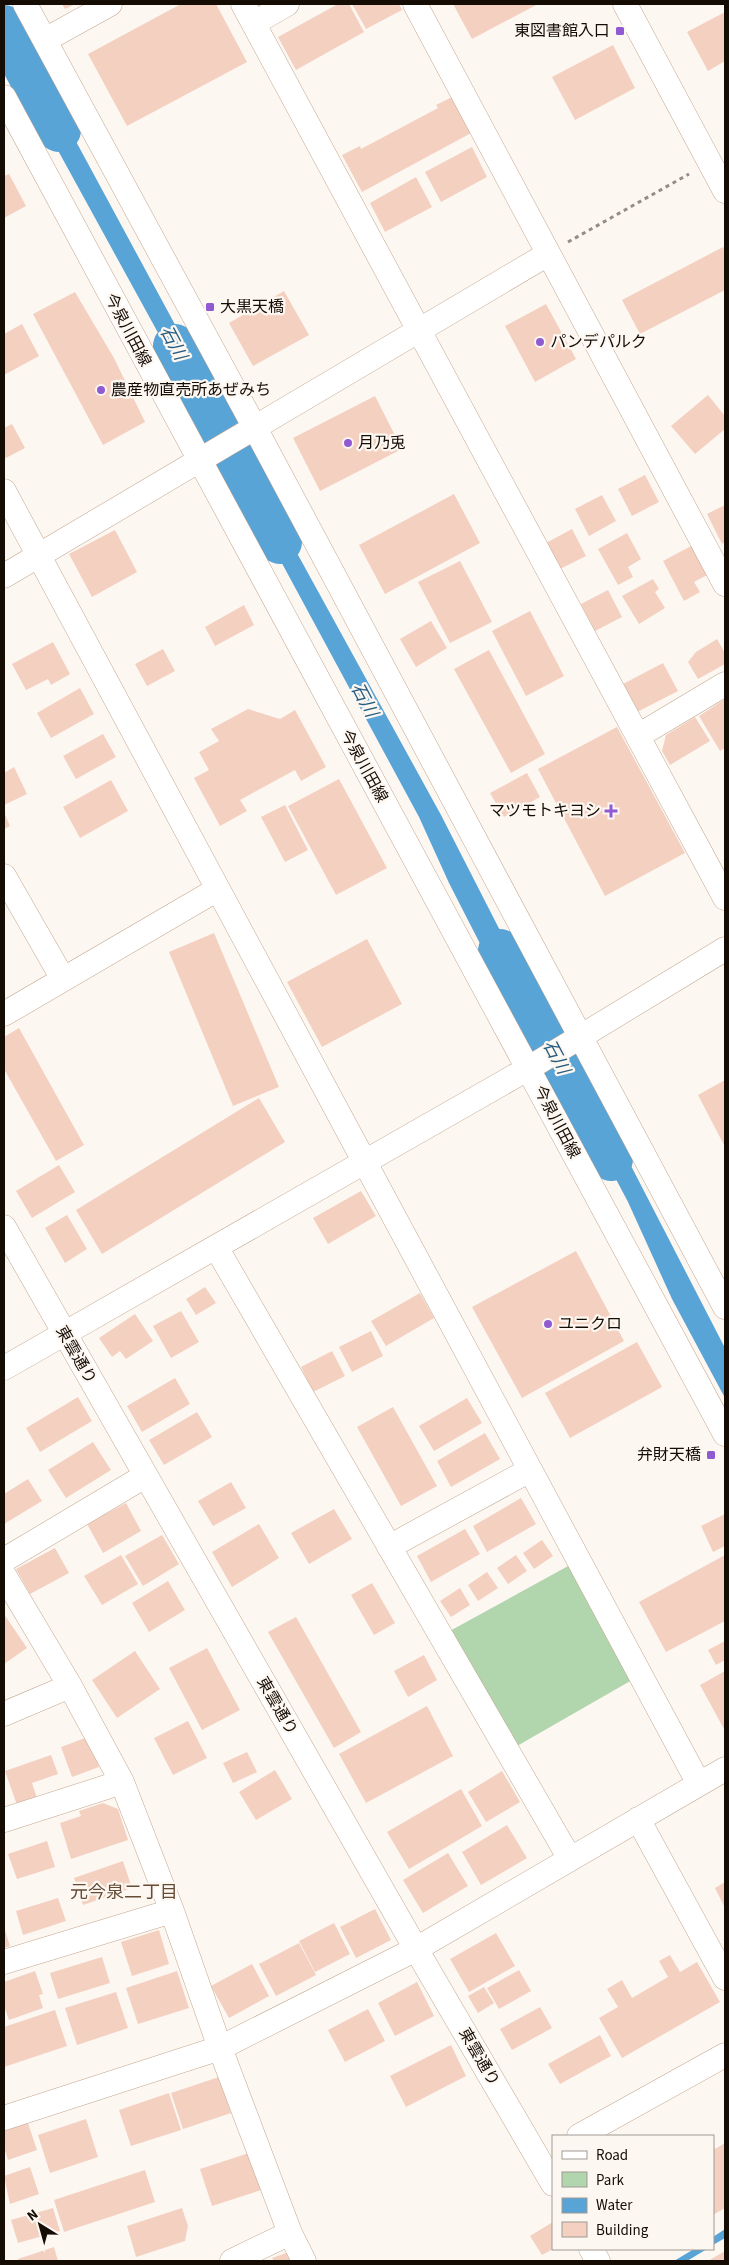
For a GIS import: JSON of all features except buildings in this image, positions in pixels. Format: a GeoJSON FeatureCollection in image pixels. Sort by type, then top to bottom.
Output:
{"type":"FeatureCollection","features":[{"type":"Feature","properties":{"kind":"street"},"geometry":{"type":"LineString","coordinates":[[25,4],[254,426],[725,1307]]}},
{"type":"Feature","properties":{"kind":"street"},"geometry":{"type":"LineString","coordinates":[[45,40],[110,4]]}},
{"type":"Feature","properties":{"kind":"street"},"geometry":{"type":"LineString","coordinates":[[287,4],[248,13],[725,898]]}},
{"type":"Feature","properties":{"kind":"street"},"geometry":{"type":"LineString","coordinates":[[415,4],[725,584]]}},
{"type":"Feature","properties":{"kind":"street"},"geometry":{"type":"LineString","coordinates":[[625,4],[717,157],[725,191]]}},
{"type":"Feature","properties":{"kind":"street","name":"今泉川田線"},"geometry":{"type":"LineString","coordinates":[[4,97],[198,461],[529,1068],[725,1434]]}},
{"type":"Feature","properties":{"kind":"street"},"geometry":{"type":"LineString","coordinates":[[4,576],[39,557],[254,426],[548,254]]}},
{"type":"Feature","properties":{"kind":"street"},"geometry":{"type":"LineString","coordinates":[[4,492],[699,1784]]}},
{"type":"Feature","properties":{"kind":"street"},"geometry":{"type":"LineString","coordinates":[[638,736],[725,684]]}},
{"type":"Feature","properties":{"kind":"street"},"geometry":{"type":"LineString","coordinates":[[4,876],[63,979]]}},
{"type":"Feature","properties":{"kind":"street"},"geometry":{"type":"LineString","coordinates":[[4,1014],[218,889]]}},
{"type":"Feature","properties":{"kind":"street"},"geometry":{"type":"LineString","coordinates":[[4,1368],[529,1068],[725,949]]}},
{"type":"Feature","properties":{"kind":"street","name":"東雲通り"},"geometry":{"type":"LineString","coordinates":[[4,1227],[416,1949],[546,2155],[552,2180]]}},
{"type":"Feature","properties":{"kind":"street"},"geometry":{"type":"LineString","coordinates":[[216,1247],[570,1859]]}},
{"type":"Feature","properties":{"kind":"street"},"geometry":{"type":"LineString","coordinates":[[389,1547],[530,1470]]}},
{"type":"Feature","properties":{"kind":"street"},"geometry":{"type":"LineString","coordinates":[[4,1560],[145,1476]]}},
{"type":"Feature","properties":{"kind":"street"},"geometry":{"type":"LineString","coordinates":[[4,1576],[70,1686],[122,1782],[172,1911],[220,2048],[290,2233],[304,2261]]}},
{"type":"Feature","properties":{"kind":"street"},"geometry":{"type":"LineString","coordinates":[[4,1714],[70,1686]]}},
{"type":"Feature","properties":{"kind":"street"},"geometry":{"type":"LineString","coordinates":[[4,2118],[220,2048],[416,1949],[725,1769]]}},
{"type":"Feature","properties":{"kind":"street"},"geometry":{"type":"LineString","coordinates":[[4,1820],[122,1782]]}},
{"type":"Feature","properties":{"kind":"street"},"geometry":{"type":"LineString","coordinates":[[638,1819],[725,1978]]}},
{"type":"Feature","properties":{"kind":"street"},"geometry":{"type":"LineString","coordinates":[[4,1962],[172,1911]]}},
{"type":"Feature","properties":{"kind":"street"},"geometry":{"type":"LineString","coordinates":[[581,2135],[725,2055]]}},
{"type":"Feature","properties":{"kind":"street"},"geometry":{"type":"LineString","coordinates":[[232,2261],[290,2233]]}},
{"type":"Feature","properties":{"kind":"street"},"geometry":{"type":"LineString","coordinates":[[592,2250],[598,2261]]}},
{"type":"Feature","properties":{"kind":"path"},"geometry":{"type":"LineString","coordinates":[[548,254],[717,157]]}},
{"type":"Feature","properties":{"kind":"green space"},"geometry":{"type":"Polygon","coordinates":[[[570,1565],[632,1680],[517,1746],[448,1632],[570,1565]]]}},
{"type":"Feature","properties":{"kind":"water"},"geometry":{"type":"Polygon","coordinates":[[[39,73],[212,393],[196,402],[21,83],[39,73]]]}},
{"type":"Feature","properties":{"kind":"water"},"geometry":{"type":"Polygon","coordinates":[[[259,484],[441,815],[535,999],[515,1012],[449,883],[419,817],[244,493],[259,484]]]}},
{"type":"Feature","properties":{"kind":"water"},"geometry":{"type":"Polygon","coordinates":[[[596,1098],[725,1348],[725,1398],[672,1299],[628,1202],[578,1107],[596,1098]]]}},
{"type":"Feature","properties":{"kind":"water"},"geometry":{"type":"Polygon","coordinates":[[[725,2229],[725,2238],[714,2244],[714,2236],[725,2229]]]}},
{"type":"Feature","properties":{"kind":"water"},"geometry":{"type":"Polygon","coordinates":[[[692,2250],[705,2250],[687,2261],[674,2261],[692,2250]]]}},
{"type":"Feature","properties":{"kind":"waterway","name":"石川"},"geometry":{"type":"LineString","coordinates":[[4,27],[59,130]]}},
{"type":"Feature","properties":{"kind":"waterway","name":"石川"},"geometry":{"type":"LineString","coordinates":[[175,346],[280,542]]}},
{"type":"Feature","properties":{"kind":"waterway","name":"石川"},"geometry":{"type":"LineString","coordinates":[[500,951],[611,1159]]}},
{"type":"Feature","properties":{"kind":"place","name":"東図書館入口"},"geometry":{"type":"Point","coordinates":[620,31]}},
{"type":"Feature","properties":{"kind":"place","name":"大黒天橋"},"geometry":{"type":"Point","coordinates":[210,307]}},
{"type":"Feature","properties":{"kind":"place","name":"パンデパルク"},"geometry":{"type":"Point","coordinates":[540,342]}},
{"type":"Feature","properties":{"kind":"place","name":"農産物直売所あぜみち"},"geometry":{"type":"Point","coordinates":[101,390]}},
{"type":"Feature","properties":{"kind":"place","name":"月乃兎"},"geometry":{"type":"Point","coordinates":[348,443]}},
{"type":"Feature","properties":{"kind":"place","name":"マツモトキヨシ"},"geometry":{"type":"Point","coordinates":[611,811]}},
{"type":"Feature","properties":{"kind":"place","name":"ユニクロ"},"geometry":{"type":"Point","coordinates":[548,1324]}},
{"type":"Feature","properties":{"kind":"place","name":"弁財天橋"},"geometry":{"type":"Point","coordinates":[711,1455]}},
{"type":"Feature","properties":{"kind":"district","name":"元今泉二丁目"},"geometry":{"type":"Point","coordinates":[124,1892]}}]}
